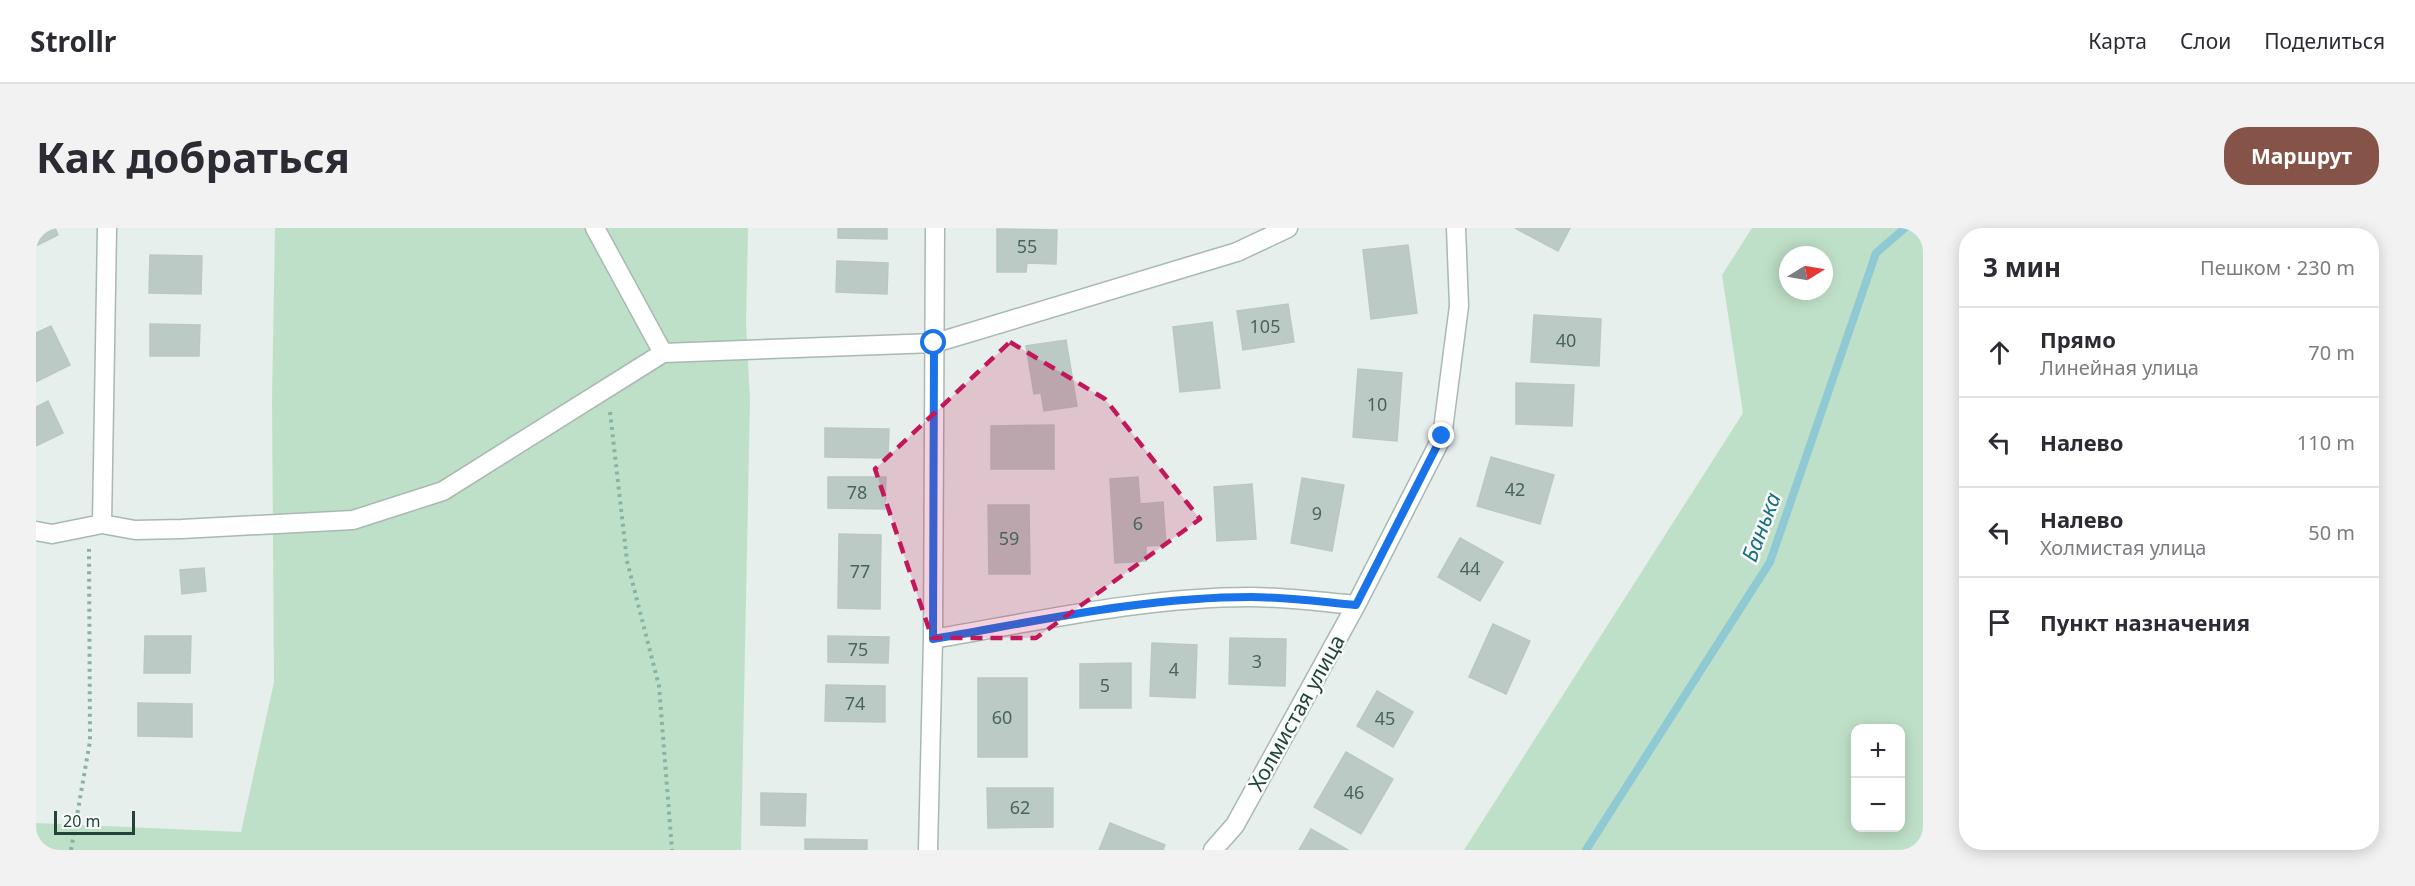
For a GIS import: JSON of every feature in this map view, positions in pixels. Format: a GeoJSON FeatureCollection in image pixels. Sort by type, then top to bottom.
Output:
{"type":"FeatureCollection","features":[{"type":"Feature","properties":{"kind":"street"},"geometry":{"type":"LineString","coordinates":[[102,524],[107,228]]}},
{"type":"Feature","properties":{"kind":"street"},"geometry":{"type":"LineString","coordinates":[[596,228],[663,353]]}},
{"type":"Feature","properties":{"kind":"street"},"geometry":{"type":"LineString","coordinates":[[928,850],[933,639],[935,228]]}},
{"type":"Feature","properties":{"kind":"street"},"geometry":{"type":"LineString","coordinates":[[36,547],[44,532],[102,524],[135,530],[182,530],[353,520],[443,491],[663,353],[934,343],[1237,252],[1288,228]]}},
{"type":"Feature","properties":{"kind":"street","name":"Холмистая улица"},"geometry":{"type":"LineString","coordinates":[[1213,850],[1235,825],[1356,605],[1442,436],[1459,306],[1456,228]]}},
{"type":"Feature","properties":{"kind":"street"},"geometry":{"type":"LineString","coordinates":[[933,639],[1094,612],[1182,601],[1252,597],[1356,605]]}},
{"type":"Feature","properties":{"kind":"path"},"geometry":{"type":"LineString","coordinates":[[608,388],[627,561],[659,686],[672,850]]}},
{"type":"Feature","properties":{"kind":"path"},"geometry":{"type":"LineString","coordinates":[[71,850],[90,741],[89,540],[102,524]]}},
{"type":"Feature","properties":{"kind":"highlighted area"},"geometry":{"type":"Polygon","coordinates":[[[1010,342],[1105,399],[1200,519],[1036,638],[932,638],[875,469],[1010,342]]]}},
{"type":"Feature","properties":{"kind":"green space"},"geometry":{"type":"Polygon","coordinates":[[[275,228],[748,228],[746,323],[750,400],[741,850],[36,850],[36,823],[241,832],[274,682],[272,400],[275,228]]]}},
{"type":"Feature","properties":{"kind":"green space"},"geometry":{"type":"Polygon","coordinates":[[[1752,228],[1923,228],[1923,850],[1464,850],[1743,413],[1722,275],[1752,228]]]}},
{"type":"Feature","properties":{"kind":"building"},"geometry":{"type":"Polygon","coordinates":[[[36,228],[55,228],[58,235],[36,246],[36,228]]]}},
{"type":"Feature","properties":{"kind":"building"},"geometry":{"type":"Polygon","coordinates":[[[838,228],[887,228],[887,239],[838,238],[838,228]]]}},
{"type":"Feature","properties":{"kind":"building"},"geometry":{"type":"Polygon","coordinates":[[[1515,228],[1570,228],[1558,251],[1515,228]]]}},
{"type":"Feature","properties":{"kind":"building"},"geometry":{"type":"Polygon","coordinates":[[[997,229],[1057,230],[1056,264],[1027,263],[1026,272],[997,272],[997,229]]]}},
{"type":"Feature","properties":{"kind":"building"},"geometry":{"type":"Polygon","coordinates":[[[1408,245],[1417,313],[1371,319],[1363,250],[1408,245]]]}},
{"type":"Feature","properties":{"kind":"building"},"geometry":{"type":"Polygon","coordinates":[[[150,255],[202,256],[201,294],[149,293],[150,255]]]}},
{"type":"Feature","properties":{"kind":"building"},"geometry":{"type":"Polygon","coordinates":[[[837,261],[888,263],[887,294],[836,292],[837,261]]]}},
{"type":"Feature","properties":{"kind":"building"},"geometry":{"type":"Polygon","coordinates":[[[1288,304],[1294,342],[1243,350],[1237,311],[1288,304]]]}},
{"type":"Feature","properties":{"kind":"building"},"geometry":{"type":"Polygon","coordinates":[[[1534,315],[1601,319],[1599,366],[1531,362],[1534,315]]]}},
{"type":"Feature","properties":{"kind":"building"},"geometry":{"type":"Polygon","coordinates":[[[1212,322],[1220,388],[1180,392],[1173,327],[1212,322]]]}},
{"type":"Feature","properties":{"kind":"building"},"geometry":{"type":"Polygon","coordinates":[[[150,324],[200,325],[199,356],[150,356],[150,324]]]}},
{"type":"Feature","properties":{"kind":"building"},"geometry":{"type":"Polygon","coordinates":[[[51,326],[70,365],[36,382],[36,333],[51,326]]]}},
{"type":"Feature","properties":{"kind":"building"},"geometry":{"type":"Polygon","coordinates":[[[1066,340],[1077,406],[1044,411],[1041,393],[1034,394],[1026,346],[1066,340]]]}},
{"type":"Feature","properties":{"kind":"building"},"geometry":{"type":"Polygon","coordinates":[[[1358,369],[1402,373],[1397,441],[1353,437],[1358,369]]]}},
{"type":"Feature","properties":{"kind":"building"},"geometry":{"type":"Polygon","coordinates":[[[1516,383],[1574,385],[1572,426],[1516,424],[1516,383]]]}},
{"type":"Feature","properties":{"kind":"building"},"geometry":{"type":"Polygon","coordinates":[[[48,401],[63,433],[36,446],[36,407],[48,401]]]}},
{"type":"Feature","properties":{"kind":"building"},"geometry":{"type":"Polygon","coordinates":[[[1054,425],[1054,469],[991,469],[991,426],[1054,425]]]}},
{"type":"Feature","properties":{"kind":"building"},"geometry":{"type":"Polygon","coordinates":[[[825,428],[889,429],[888,458],[825,457],[825,428]]]}},
{"type":"Feature","properties":{"kind":"building"},"geometry":{"type":"Polygon","coordinates":[[[1491,457],[1554,475],[1540,524],[1477,506],[1491,457]]]}},
{"type":"Feature","properties":{"kind":"building"},"geometry":{"type":"Polygon","coordinates":[[[828,477],[886,477],[885,509],[828,508],[828,477]]]}},
{"type":"Feature","properties":{"kind":"building"},"geometry":{"type":"Polygon","coordinates":[[[1138,477],[1140,504],[1163,502],[1166,545],[1146,546],[1146,561],[1115,563],[1110,479],[1138,477]]]}},
{"type":"Feature","properties":{"kind":"building"},"geometry":{"type":"Polygon","coordinates":[[[1302,478],[1344,485],[1332,551],[1291,543],[1302,478]]]}},
{"type":"Feature","properties":{"kind":"building"},"geometry":{"type":"Polygon","coordinates":[[[1252,484],[1256,539],[1217,541],[1214,487],[1252,484]]]}},
{"type":"Feature","properties":{"kind":"building"},"geometry":{"type":"Polygon","coordinates":[[[988,505],[1029,505],[1030,574],[989,574],[988,505]]]}},
{"type":"Feature","properties":{"kind":"building"},"geometry":{"type":"Polygon","coordinates":[[[839,534],[881,535],[880,609],[838,608],[839,534]]]}},
{"type":"Feature","properties":{"kind":"building"},"geometry":{"type":"Polygon","coordinates":[[[1460,538],[1503,562],[1480,601],[1438,577],[1460,538]]]}},
{"type":"Feature","properties":{"kind":"building"},"geometry":{"type":"Polygon","coordinates":[[[204,568],[206,591],[182,594],[180,570],[204,568]]]}},
{"type":"Feature","properties":{"kind":"building"},"geometry":{"type":"Polygon","coordinates":[[[1493,624],[1530,641],[1506,694],[1469,677],[1493,624]]]}},
{"type":"Feature","properties":{"kind":"building"},"geometry":{"type":"Polygon","coordinates":[[[145,636],[191,636],[190,673],[144,673],[145,636]]]}},
{"type":"Feature","properties":{"kind":"building"},"geometry":{"type":"Polygon","coordinates":[[[828,636],[889,637],[888,663],[828,662],[828,636]]]}},
{"type":"Feature","properties":{"kind":"building"},"geometry":{"type":"Polygon","coordinates":[[[1230,638],[1286,639],[1285,686],[1229,684],[1230,638]]]}},
{"type":"Feature","properties":{"kind":"building"},"geometry":{"type":"Polygon","coordinates":[[[1152,643],[1197,645],[1195,698],[1150,696],[1152,643]]]}},
{"type":"Feature","properties":{"kind":"building"},"geometry":{"type":"Polygon","coordinates":[[[1131,663],[1131,708],[1080,708],[1080,664],[1131,663]]]}},
{"type":"Feature","properties":{"kind":"building"},"geometry":{"type":"Polygon","coordinates":[[[978,678],[1027,678],[1027,757],[978,757],[978,678]]]}},
{"type":"Feature","properties":{"kind":"building"},"geometry":{"type":"Polygon","coordinates":[[[826,685],[885,686],[885,722],[825,721],[826,685]]]}},
{"type":"Feature","properties":{"kind":"building"},"geometry":{"type":"Polygon","coordinates":[[[1377,691],[1413,712],[1393,747],[1357,726],[1377,691]]]}},
{"type":"Feature","properties":{"kind":"building"},"geometry":{"type":"Polygon","coordinates":[[[138,703],[192,704],[192,737],[138,736],[138,703]]]}},
{"type":"Feature","properties":{"kind":"building"},"geometry":{"type":"Polygon","coordinates":[[[1346,752],[1393,779],[1361,834],[1314,807],[1346,752]]]}},
{"type":"Feature","properties":{"kind":"building"},"geometry":{"type":"Polygon","coordinates":[[[987,788],[1053,788],[1053,827],[988,828],[987,788]]]}},
{"type":"Feature","properties":{"kind":"building"},"geometry":{"type":"Polygon","coordinates":[[[761,793],[806,794],[805,826],[761,825],[761,793]]]}},
{"type":"Feature","properties":{"kind":"building"},"geometry":{"type":"Polygon","coordinates":[[[1110,823],[1165,845],[1163,850],[1099,850],[1110,823]]]}},
{"type":"Feature","properties":{"kind":"building"},"geometry":{"type":"Polygon","coordinates":[[[1311,829],[1348,850],[1299,850],[1311,829]]]}},
{"type":"Feature","properties":{"kind":"building"},"geometry":{"type":"Polygon","coordinates":[[[805,839],[867,840],[867,850],[805,850],[805,839]]]}},
{"type":"Feature","properties":{"kind":"waterway","name":"Банька"},"geometry":{"type":"LineString","coordinates":[[1586,850],[1770,562],[1876,253],[1905,228]]}},
{"type":"Feature","properties":{"kind":"route"},"geometry":{"type":"LineString","coordinates":[[934,343],[933,639],[1094,612],[1182,601],[1252,597],[1356,605],[1442,436]]}}]}
